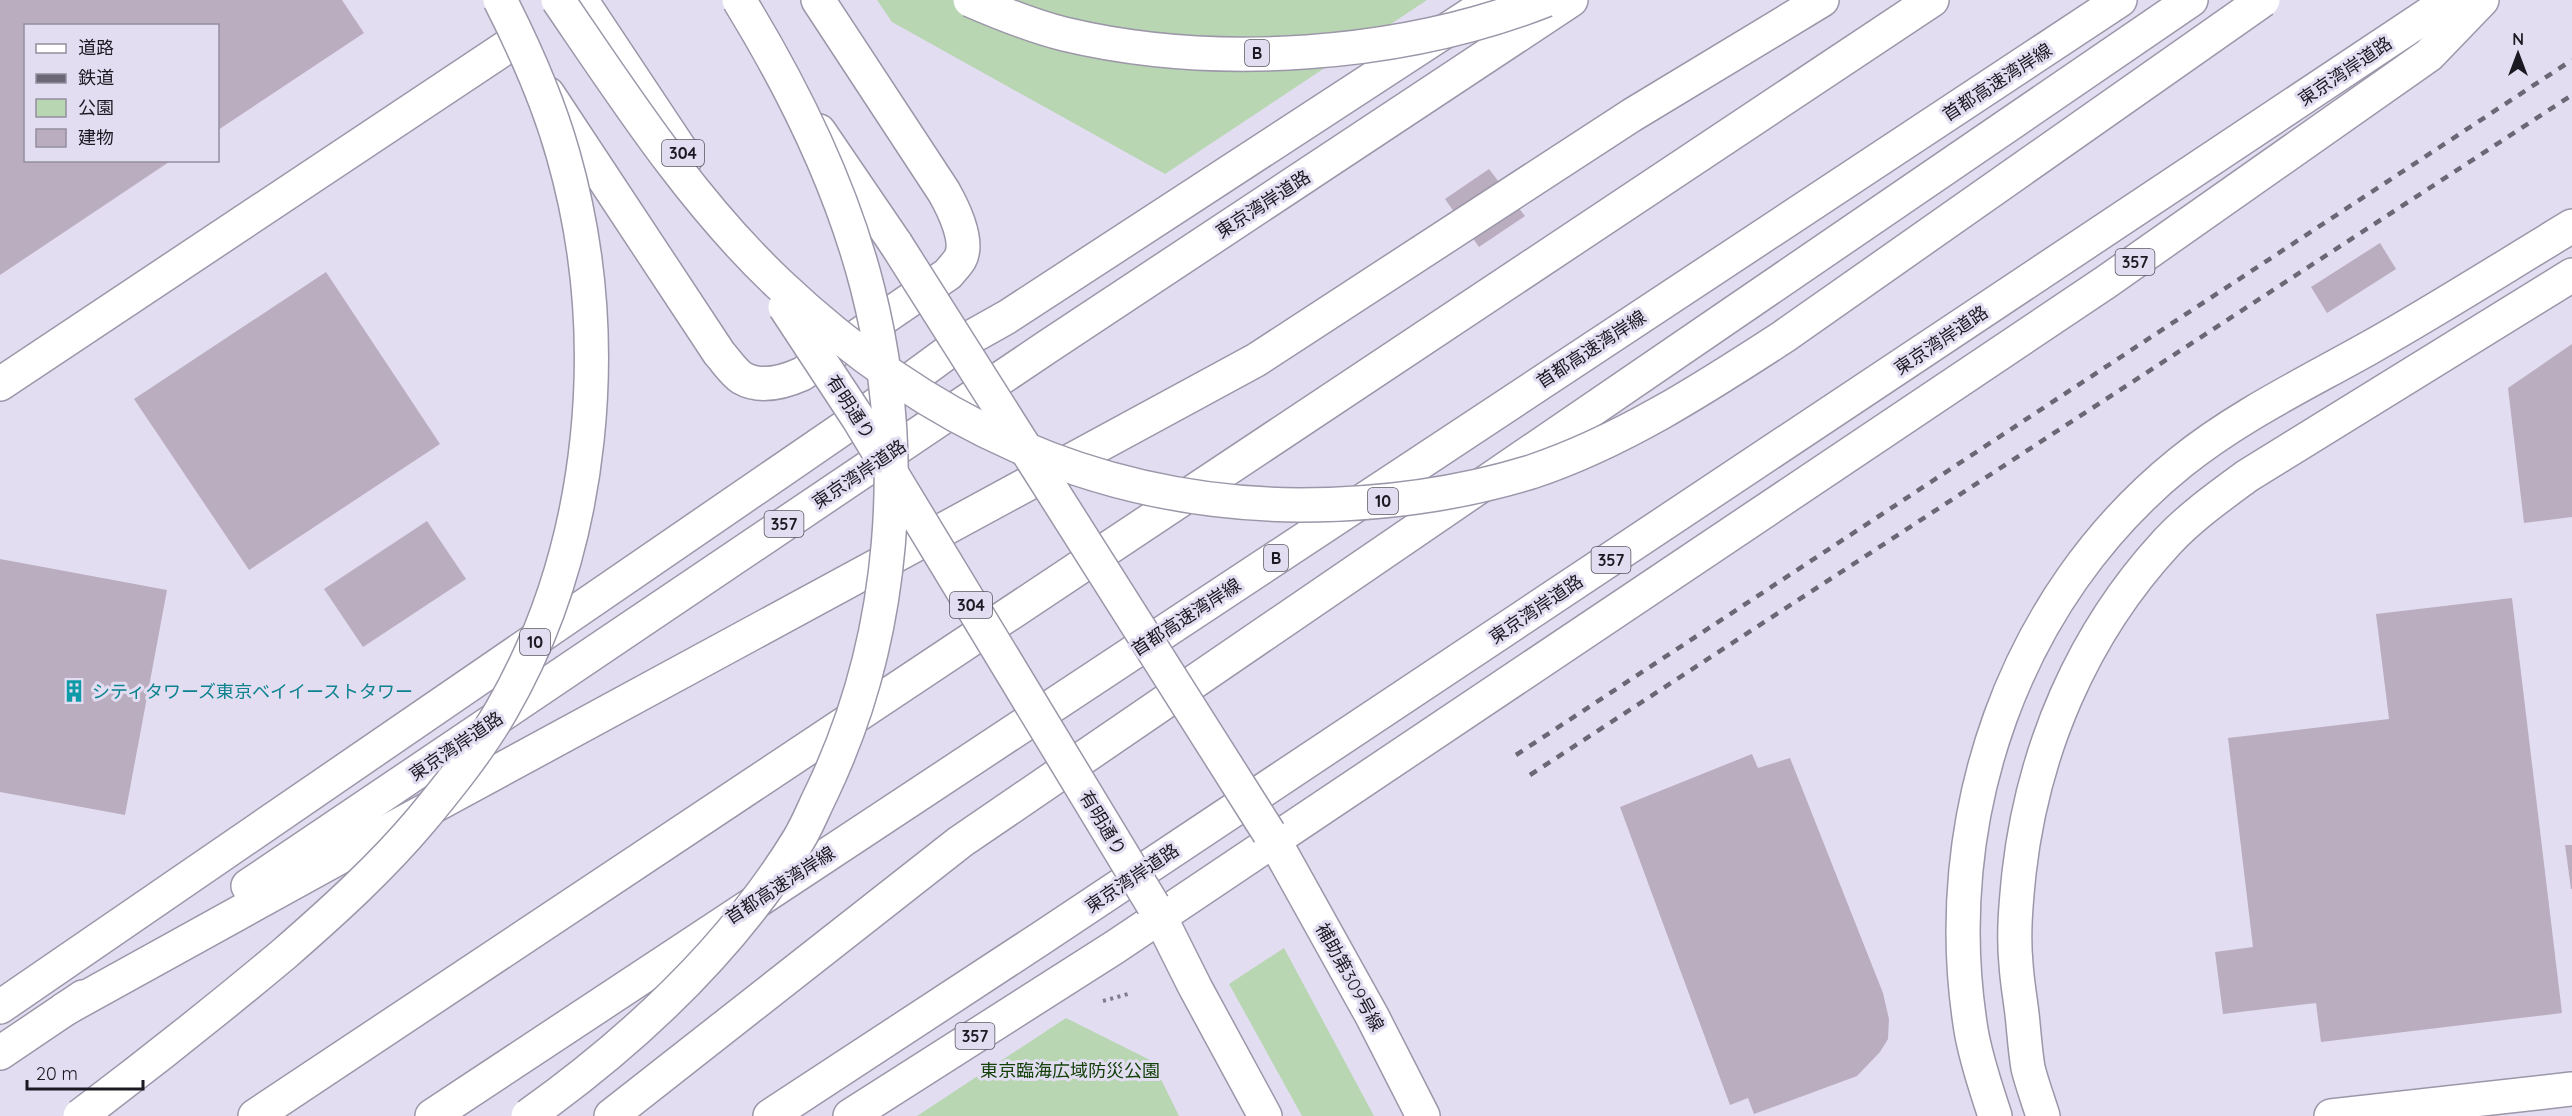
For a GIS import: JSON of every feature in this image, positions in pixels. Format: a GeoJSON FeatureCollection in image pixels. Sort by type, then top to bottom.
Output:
{"type":"FeatureCollection","features":[{"type":"Feature","properties":{"kind":"main road"},"geometry":{"type":"LineString","coordinates":[[487,0],[719,353],[741,378],[764,384],[784,382],[802,374],[948,274],[961,257],[962,237],[957,218],[944,192],[818,0]]}},
{"type":"Feature","properties":{"kind":"main road","name":"10"},"geometry":{"type":"LineString","coordinates":[[80,1116],[171,1046],[310,932],[420,821],[465,765],[501,711],[552,602],[569,545],[581,480],[589,414],[591,348],[587,281],[578,216],[563,153],[540,87],[500,0]]}},
{"type":"Feature","properties":{"kind":"main road","name":"10"},"geometry":{"type":"LineString","coordinates":[[558,0],[630,103],[728,230],[776,281],[826,327],[890,375],[951,413],[1012,444],[1075,469],[1124,484],[1198,498],[1261,504],[1332,505],[1403,500],[1470,488],[1532,471],[1591,448],[1651,418],[1711,384],[1792,331],[2264,0]]}},
{"type":"Feature","properties":{"kind":"main road","name":"有明通り"},"geometry":{"type":"LineString","coordinates":[[581,0],[858,418],[1157,911]]}},
{"type":"Feature","properties":{"kind":"main road"},"geometry":{"type":"LineString","coordinates":[[730,0],[896,244],[1271,837]]}},
{"type":"Feature","properties":{"kind":"main road"},"geometry":{"type":"LineString","coordinates":[[528,1116],[621,1044],[690,980],[757,900],[800,837],[837,760],[865,682],[881,610],[890,528],[891,456],[880,349],[867,286],[846,221],[819,152],[776,65],[739,0]]}},
{"type":"Feature","properties":{"kind":"main road","name":"B"},"geometry":{"type":"LineString","coordinates":[[970,0],[1002,14],[1062,34],[1112,44],[1182,53],[1329,49],[1410,38],[1486,20],[1546,0]]}},
{"type":"Feature","properties":{"kind":"main road"},"geometry":{"type":"LineString","coordinates":[[0,1006],[858,418],[959,344],[1007,317],[1493,0]]}},
{"type":"Feature","properties":{"kind":"main road","name":"東京湾岸道路"},"geometry":{"type":"LineString","coordinates":[[0,1053],[1047,347],[1571,0]]}},
{"type":"Feature","properties":{"kind":"main road"},"geometry":{"type":"LineString","coordinates":[[65,1009],[349,852],[1256,360],[1632,115],[1822,0]]}},
{"type":"Feature","properties":{"kind":"main road"},"geometry":{"type":"LineString","coordinates":[[255,1116],[1932,0]]}},
{"type":"Feature","properties":{"kind":"main road","name":"首都高速湾岸線"},"geometry":{"type":"LineString","coordinates":[[432,1116],[2120,0]]}},
{"type":"Feature","properties":{"kind":"main road"},"geometry":{"type":"LineString","coordinates":[[611,1116],[960,842],[2191,0]]}},
{"type":"Feature","properties":{"kind":"main road","name":"東京湾岸道路"},"geometry":{"type":"LineString","coordinates":[[770,1116],[1053,931],[2450,0]]}},
{"type":"Feature","properties":{"kind":"main road","name":"357"},"geometry":{"type":"LineString","coordinates":[[850,1116],[1099,957],[1157,911],[1271,837],[1341,797],[2106,282],[2429,55],[2481,0]]}},
{"type":"Feature","properties":{"kind":"main road"},"geometry":{"type":"LineString","coordinates":[[0,384],[514,42]]}},
{"type":"Feature","properties":{"kind":"main road"},"geometry":{"type":"LineString","coordinates":[[1995,1116],[1980,1070],[1971,1031],[1964,970],[1962,909],[1970,830],[1981,775],[1996,724],[2037,637],[2061,598],[2114,525],[2136,502],[2182,461],[2228,427],[2373,346],[2572,226]]}},
{"type":"Feature","properties":{"kind":"main road"},"geometry":{"type":"LineString","coordinates":[[2043,1116],[2028,1068],[2015,963],[2015,907],[2023,843],[2033,789],[2052,730],[2068,689],[2109,616],[2135,579],[2168,540],[2247,476],[2572,275]]}},
{"type":"Feature","properties":{"kind":"main road","name":"補助第309号線"},"geometry":{"type":"LineString","coordinates":[[1271,837],[1372,1016],[1423,1116]]}},
{"type":"Feature","properties":{"kind":"main road"},"geometry":{"type":"LineString","coordinates":[[1157,911],[1195,987],[1265,1116]]}},
{"type":"Feature","properties":{"kind":"main road"},"geometry":{"type":"LineString","coordinates":[[2331,1116],[2572,1089]]}},
{"type":"Feature","properties":{"kind":"green space"},"geometry":{"type":"Polygon","coordinates":[[[877,0],[1427,0],[1165,174],[892,22],[877,0]]]}},
{"type":"Feature","properties":{"kind":"green space"},"geometry":{"type":"Polygon","coordinates":[[[1284,948],[1374,1116],[1302,1116],[1229,984],[1284,948]]]}},
{"type":"Feature","properties":{"kind":"green space","name":"東京臨海広域防災公園"},"geometry":{"type":"Polygon","coordinates":[[[1066,1018],[1152,1061],[1179,1116],[917,1116],[1066,1018]]]}},
{"type":"Feature","properties":{"kind":"building"},"geometry":{"type":"Polygon","coordinates":[[[0,0],[342,0],[364,33],[219,129],[219,24],[24,24],[24,162],[169,162],[0,275],[0,0]]]}},
{"type":"Feature","properties":{"kind":"building"},"geometry":{"type":"Polygon","coordinates":[[[1489,169],[1525,216],[1479,247],[1445,199],[1489,169]]]}},
{"type":"Feature","properties":{"kind":"building"},"geometry":{"type":"Polygon","coordinates":[[[2380,243],[2396,269],[2327,313],[2311,287],[2380,243]]]}},
{"type":"Feature","properties":{"kind":"building"},"geometry":{"type":"Polygon","coordinates":[[[326,272],[440,444],[249,570],[134,399],[326,272]]]}},
{"type":"Feature","properties":{"kind":"building"},"geometry":{"type":"Polygon","coordinates":[[[2572,344],[2572,517],[2524,523],[2508,388],[2572,344]]]}},
{"type":"Feature","properties":{"kind":"building"},"geometry":{"type":"Polygon","coordinates":[[[427,521],[466,579],[363,647],[324,589],[427,521]]]}},
{"type":"Feature","properties":{"kind":"building","name":"シティタワーズ東京ベイイーストタワー"},"geometry":{"type":"Polygon","coordinates":[[[0,559],[167,590],[125,815],[0,792],[0,559]]]}},
{"type":"Feature","properties":{"kind":"building"},"geometry":{"type":"Polygon","coordinates":[[[2512,598],[2562,1013],[2321,1042],[2316,1003],[2223,1014],[2215,952],[2253,947],[2228,738],[2389,719],[2376,614],[2512,598]]]}},
{"type":"Feature","properties":{"kind":"building"},"geometry":{"type":"Polygon","coordinates":[[[1752,754],[1758,768],[1790,758],[1883,993],[1889,1019],[1888,1039],[1880,1052],[1857,1076],[1754,1114],[1748,1098],[1730,1105],[1620,807],[1752,754]]]}},
{"type":"Feature","properties":{"kind":"building"},"geometry":{"type":"Polygon","coordinates":[[[2565,845],[2572,845],[2572,889],[2571,889],[2565,845]]]}},
{"type":"Feature","properties":{"kind":"railway"},"geometry":{"type":"LineString","coordinates":[[1516,755],[2572,60]]}},
{"type":"Feature","properties":{"kind":"railway"},"geometry":{"type":"LineString","coordinates":[[1530,775],[2572,95]]}},
{"type":"Feature","properties":{"kind":"place","name":"シティタワーズ東京ベイイーストタワー"},"geometry":{"type":"Point","coordinates":[74,691]}}]}
